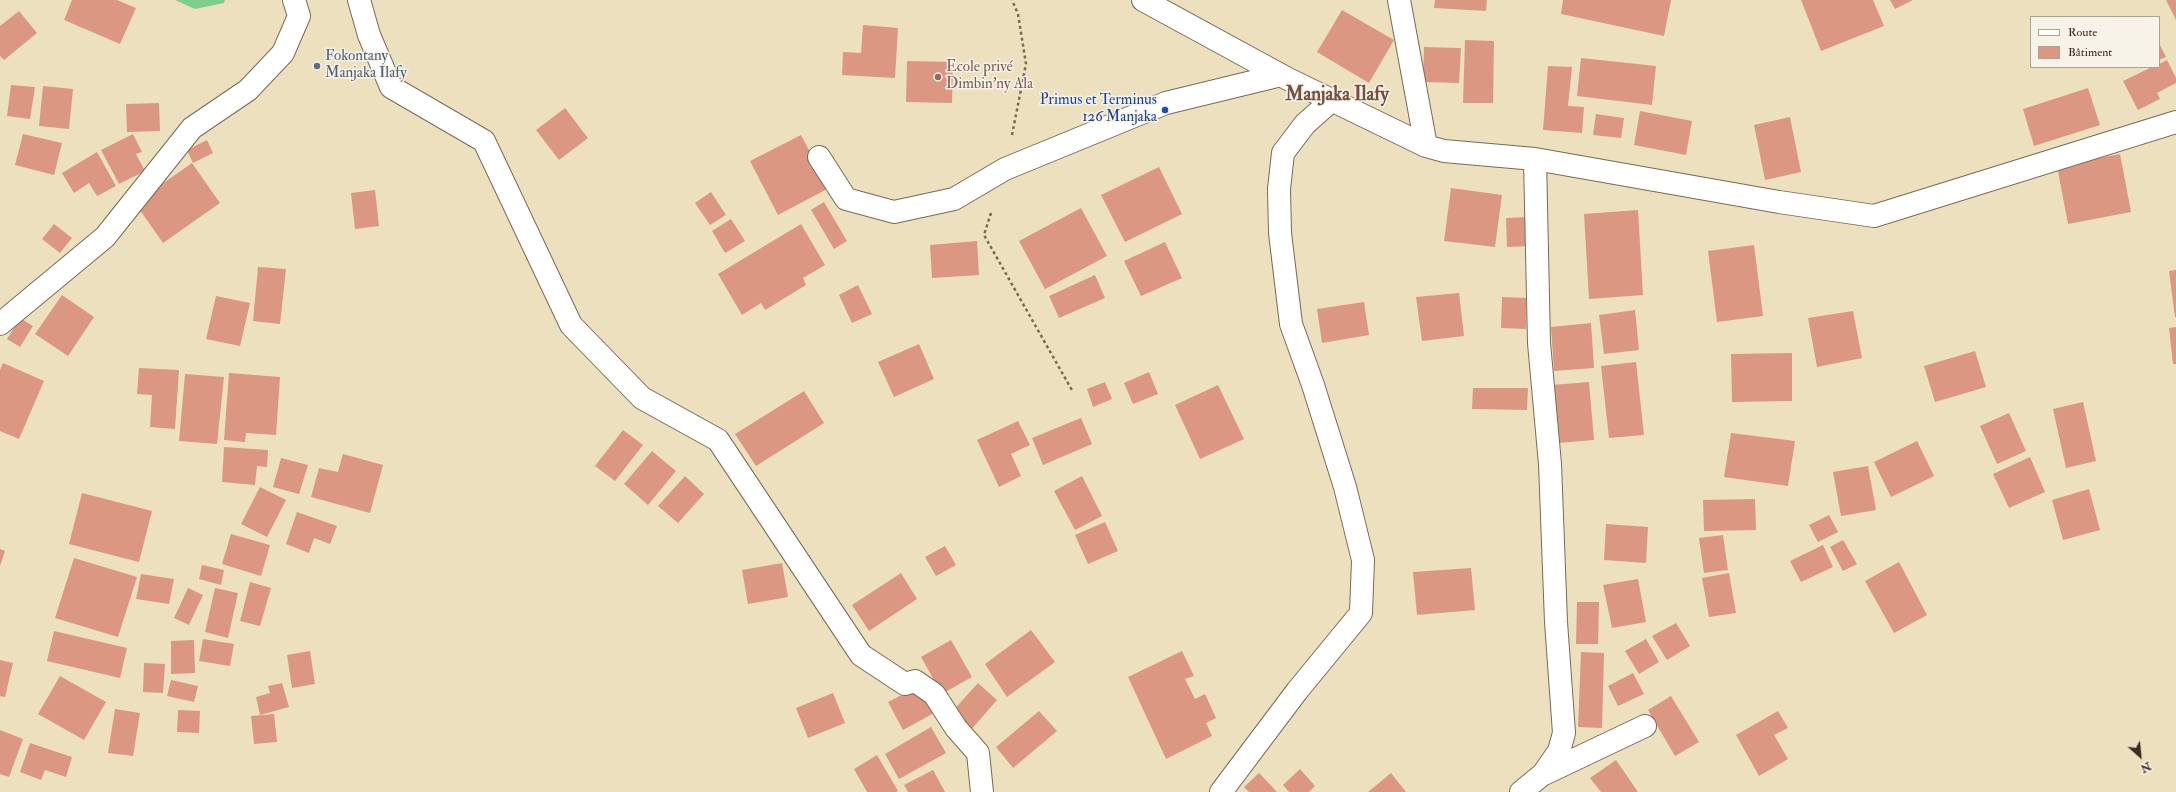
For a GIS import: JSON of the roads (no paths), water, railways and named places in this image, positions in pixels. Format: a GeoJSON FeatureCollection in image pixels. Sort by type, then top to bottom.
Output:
{"type":"FeatureCollection","features":[{"type":"Feature","properties":{"kind":"street"},"geometry":{"type":"LineString","coordinates":[[0,324],[106,237],[192,128],[248,90],[283,52],[299,16],[294,0]]}},
{"type":"Feature","properties":{"kind":"street"},"geometry":{"type":"LineString","coordinates":[[359,0],[369,35],[391,87],[484,141],[571,325],[642,398],[718,440],[861,655],[905,684],[915,681],[934,694],[956,728],[978,753],[982,792]]}},
{"type":"Feature","properties":{"kind":"street"},"geometry":{"type":"LineString","coordinates":[[1143,0],[1281,75],[1426,146],[1444,151],[1535,159],[1778,202],[1874,216],[2176,122]]}},
{"type":"Feature","properties":{"kind":"street"},"geometry":{"type":"LineString","coordinates":[[1399,0],[1426,146]]}},
{"type":"Feature","properties":{"kind":"street"},"geometry":{"type":"LineString","coordinates":[[819,157],[846,199],[894,212],[954,199],[1005,169],[1166,103],[1281,75]]}},
{"type":"Feature","properties":{"kind":"street"},"geometry":{"type":"LineString","coordinates":[[1221,792],[1297,690],[1361,613],[1363,560],[1340,472],[1313,385],[1291,324],[1280,233],[1279,189],[1282,153],[1305,124],[1332,100]]}},
{"type":"Feature","properties":{"kind":"street"},"geometry":{"type":"LineString","coordinates":[[1535,159],[1539,343],[1550,464],[1556,622],[1564,733],[1559,751],[1543,774]]}},
{"type":"Feature","properties":{"kind":"street"},"geometry":{"type":"LineString","coordinates":[[1521,792],[1543,774],[1645,726]]}},
{"type":"Feature","properties":{"kind":"place","name":"Fokontany Manjaka Ilafy"},"geometry":{"type":"Point","coordinates":[317,66]}},
{"type":"Feature","properties":{"kind":"place","name":"Ecole privé Dimbin'ny Ala"},"geometry":{"type":"Point","coordinates":[938,77]}},
{"type":"Feature","properties":{"kind":"place","name":"Primus et Terminus 126 Manjaka"},"geometry":{"type":"Point","coordinates":[1165,110]}},
{"type":"Feature","properties":{"kind":"district","name":"Manjaka Ilafy"},"geometry":{"type":"Point","coordinates":[1337,96]}}]}
